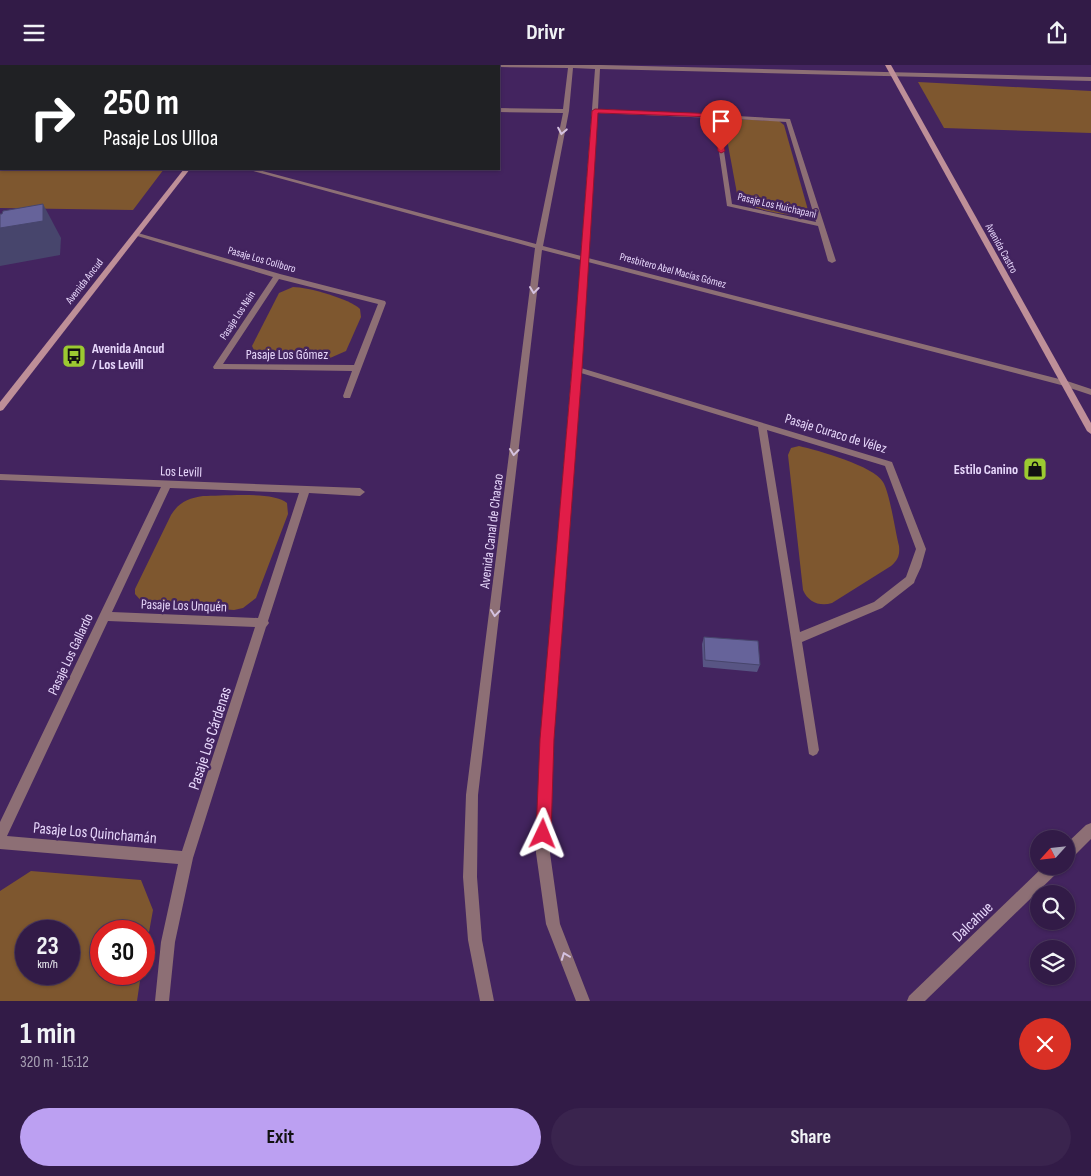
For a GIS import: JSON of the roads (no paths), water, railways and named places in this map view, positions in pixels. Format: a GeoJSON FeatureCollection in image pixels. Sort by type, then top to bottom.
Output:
{"type":"FeatureCollection","features":[{"type":"Feature","properties":{"kind":"street"},"geometry":{"type":"LineString","coordinates":[[500,65],[598,66],[894,76],[1091,79]]}},
{"type":"Feature","properties":{"kind":"street","name":"Avenida Castro"},"geometry":{"type":"LineString","coordinates":[[888,65],[1091,431]]}},
{"type":"Feature","properties":{"kind":"street","name":"Avenida Canal de Chacao"},"geometry":{"type":"LineString","coordinates":[[487,1001],[475,939],[470,877],[472,795],[539,246],[566,111],[571,66]]}},
{"type":"Feature","properties":{"kind":"street"},"geometry":{"type":"LineString","coordinates":[[583,1001],[553,924],[543,853],[547,739],[577,369],[598,66]]}},
{"type":"Feature","properties":{"kind":"street"},"geometry":{"type":"LineString","coordinates":[[500,110],[566,111]]}},
{"type":"Feature","properties":{"kind":"street"},"geometry":{"type":"LineString","coordinates":[[595,111],[716,115]]}},
{"type":"Feature","properties":{"kind":"street","name":"Pasaje Los Huichapani"},"geometry":{"type":"LineString","coordinates":[[821,225],[729,205],[716,115],[788,120],[821,225],[832,261]]}},
{"type":"Feature","properties":{"kind":"street","name":"Avenida Ancud"},"geometry":{"type":"LineString","coordinates":[[0,408],[186,170]]}},
{"type":"Feature","properties":{"kind":"street","name":"Presbítero Abel Macías Gómez"},"geometry":{"type":"LineString","coordinates":[[253,170],[584,259],[1064,383],[1091,392]]}},
{"type":"Feature","properties":{"kind":"street","name":"Pasaje Los Coliboro"},"geometry":{"type":"LineString","coordinates":[[136,234],[382,303],[357,368]]}},
{"type":"Feature","properties":{"kind":"street","name":"Pasaje Los Naín"},"geometry":{"type":"LineString","coordinates":[[217,367],[277,275]]}},
{"type":"Feature","properties":{"kind":"street","name":"Pasaje Los Gómez"},"geometry":{"type":"LineString","coordinates":[[217,367],[357,368]]}},
{"type":"Feature","properties":{"kind":"street"},"geometry":{"type":"LineString","coordinates":[[347,396],[357,368]]}},
{"type":"Feature","properties":{"kind":"street","name":"Pasaje Curaco de Vélez"},"geometry":{"type":"LineString","coordinates":[[577,369],[889,464],[921,549],[910,580],[896,593],[878,605],[796,639]]}},
{"type":"Feature","properties":{"kind":"street"},"geometry":{"type":"LineString","coordinates":[[762,426],[813,750]]}},
{"type":"Feature","properties":{"kind":"street","name":"Los Levill"},"geometry":{"type":"LineString","coordinates":[[0,477],[360,492]]}},
{"type":"Feature","properties":{"kind":"street","name":"Pasaje Los Gallardo"},"geometry":{"type":"LineString","coordinates":[[0,837],[167,484]]}},
{"type":"Feature","properties":{"kind":"street","name":"Pasaje Los Cárdenas"},"geometry":{"type":"LineString","coordinates":[[162,1001],[168,942],[186,858],[264,623],[305,490]]}},
{"type":"Feature","properties":{"kind":"street","name":"Pasaje Los Unquén"},"geometry":{"type":"LineString","coordinates":[[104,617],[264,623]]}},
{"type":"Feature","properties":{"kind":"street"},"geometry":{"type":"LineString","coordinates":[[1075,845],[1091,830]]}},
{"type":"Feature","properties":{"kind":"street","name":"Pasaje Los Quinchamán"},"geometry":{"type":"LineString","coordinates":[[0,842],[186,858]]}},
{"type":"Feature","properties":{"kind":"street","name":"Dalcahue"},"geometry":{"type":"LineString","coordinates":[[914,1001],[1045,875]]}},
{"type":"Feature","properties":{"kind":"place","name":"Avenida Ancud / Los Levill"},"geometry":{"type":"Point","coordinates":[74,356]}},
{"type":"Feature","properties":{"kind":"place","name":"Estilo Canino"},"geometry":{"type":"Point","coordinates":[1035,469]}}]}
